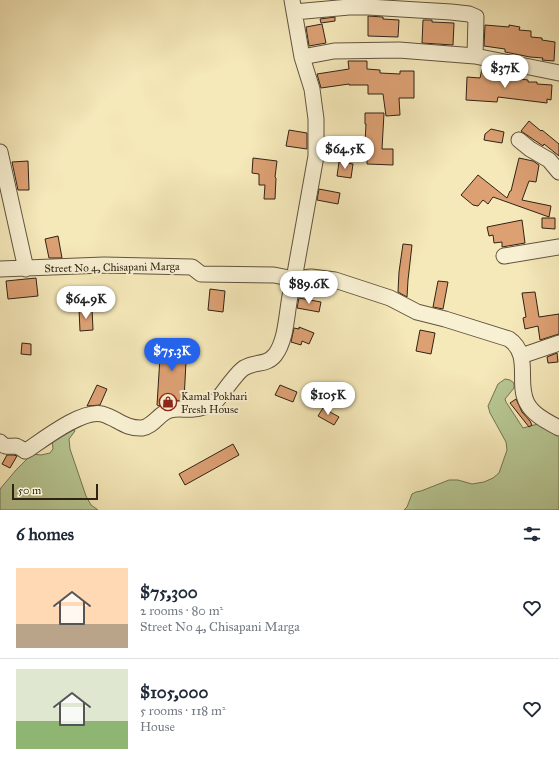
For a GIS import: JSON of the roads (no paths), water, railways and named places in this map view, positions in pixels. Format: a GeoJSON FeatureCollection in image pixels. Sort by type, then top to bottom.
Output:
{"type":"FeatureCollection","features":[{"type":"Feature","properties":{"kind":"street"},"geometry":{"type":"LineString","coordinates":[[0,442],[7,447],[16,446],[25,450],[29,449],[59,428],[91,414],[103,414],[129,427],[141,428],[151,424],[166,411],[196,409],[213,403],[243,368],[270,361],[276,354],[284,333],[290,289],[294,278],[316,156],[316,119],[312,89],[302,57],[293,6],[349,7],[470,14],[476,17],[475,56]]}},
{"type":"Feature","properties":{"kind":"street"},"geometry":{"type":"LineString","coordinates":[[302,57],[334,51],[399,50],[475,56],[559,73]]}},
{"type":"Feature","properties":{"kind":"street"},"geometry":{"type":"LineString","coordinates":[[519,140],[549,160],[559,172]]}},
{"type":"Feature","properties":{"kind":"street"},"geometry":{"type":"LineString","coordinates":[[0,152],[26,269]]}},
{"type":"Feature","properties":{"kind":"street"},"geometry":{"type":"LineString","coordinates":[[504,256],[559,247]]}},
{"type":"Feature","properties":{"kind":"street","name":"Street No 4, Chisapani Marga"},"geometry":{"type":"LineString","coordinates":[[0,269],[104,265],[192,267],[201,274],[274,275],[294,278],[335,280],[390,298],[417,312],[509,339],[519,348],[524,395],[527,403],[547,422],[559,428]]}},
{"type":"Feature","properties":{"kind":"street"},"geometry":{"type":"LineString","coordinates":[[521,356],[559,343]]}},
{"type":"Feature","properties":{"kind":"place","name":"Kamal Pokhari Fresh House"},"geometry":{"type":"Point","coordinates":[168,402]}}]}
